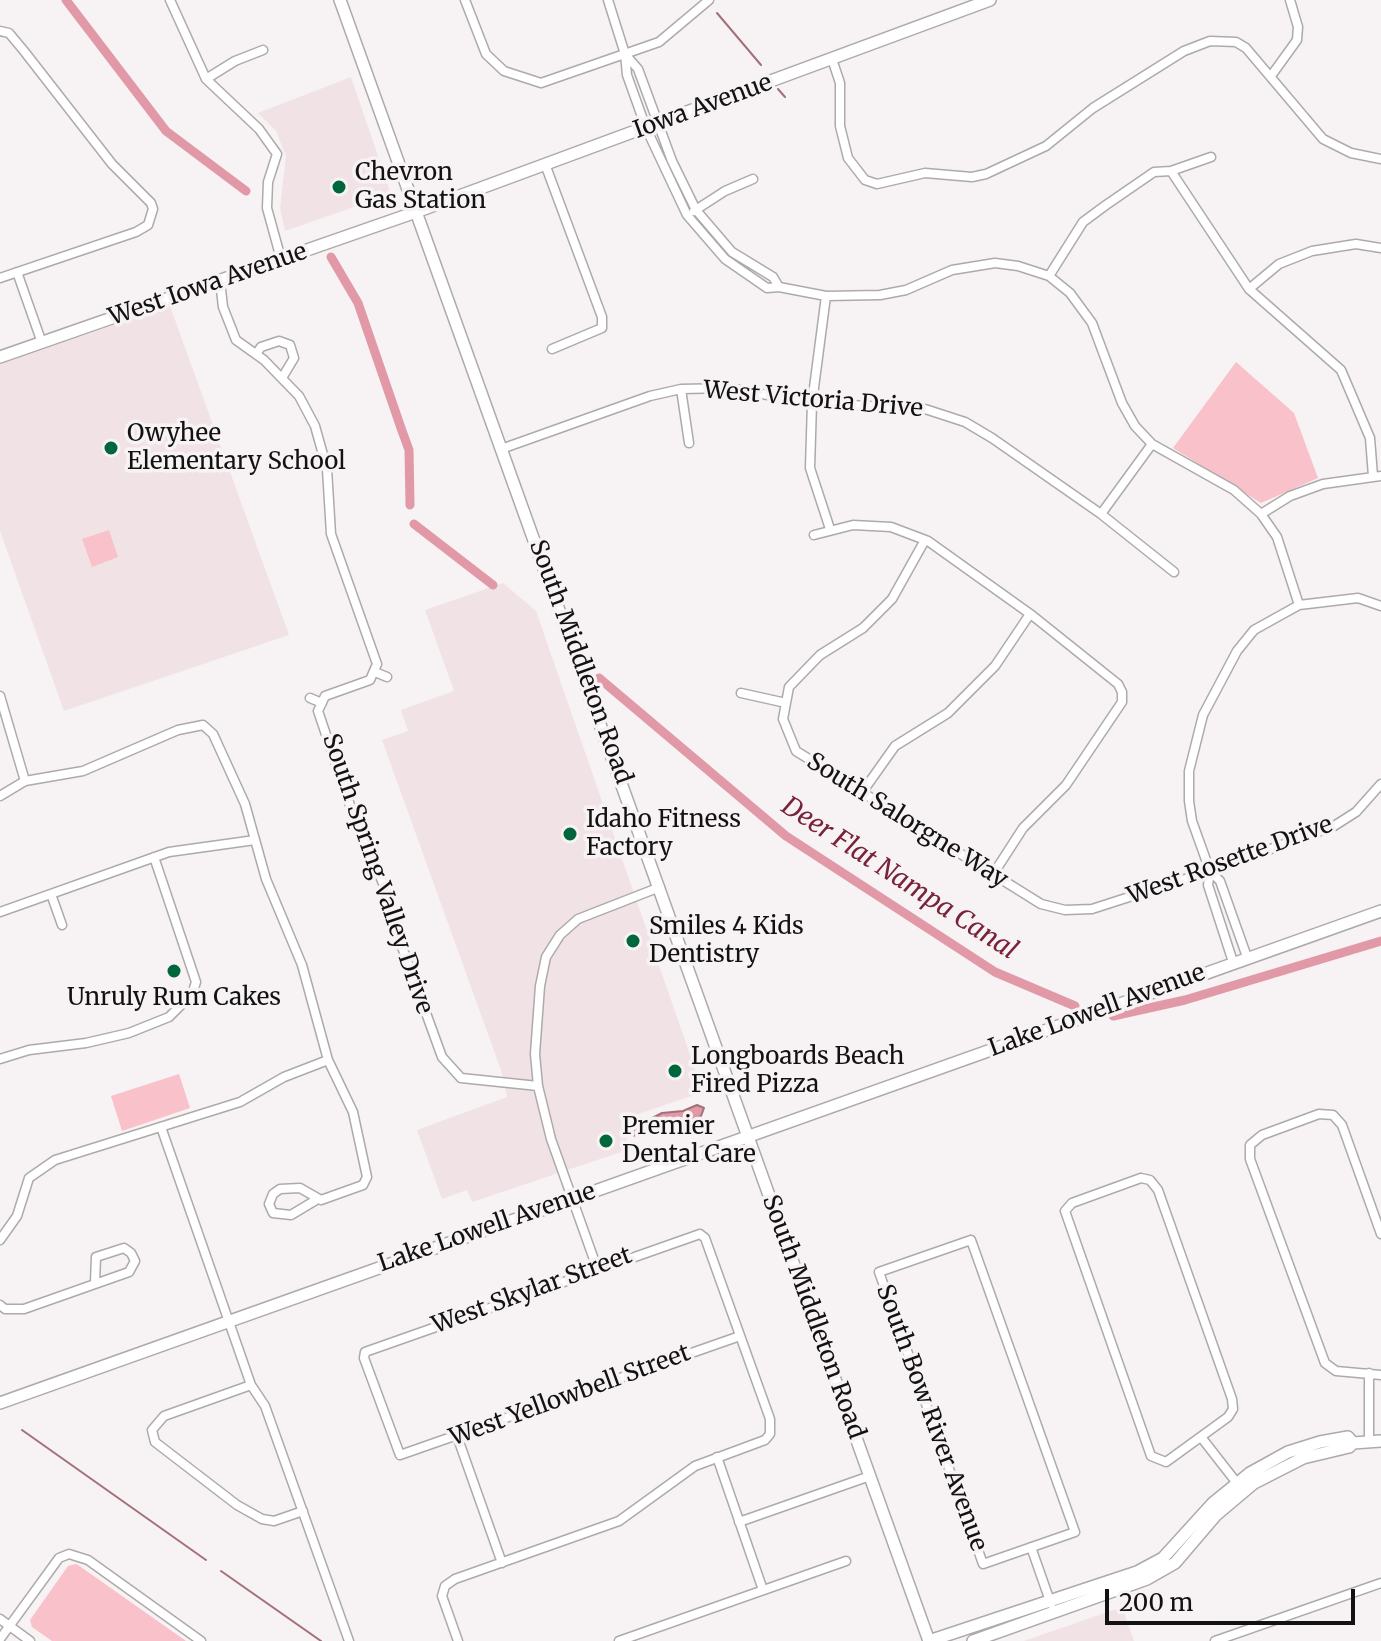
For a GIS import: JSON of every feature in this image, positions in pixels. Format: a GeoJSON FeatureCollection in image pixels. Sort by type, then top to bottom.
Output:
{"type":"FeatureCollection","features":[{"type":"Feature","properties":{"kind":"main road","name":"South Middleton Road"},"geometry":{"type":"LineString","coordinates":[[340,0],[504,448],[929,1641]]}},
{"type":"Feature","properties":{"kind":"main road","name":"Iowa Avenue"},"geometry":{"type":"LineString","coordinates":[[416,212],[832,59],[973,3],[990,0]]}},
{"type":"Feature","properties":{"kind":"main road","name":"West Iowa Avenue"},"geometry":{"type":"LineString","coordinates":[[0,357],[416,212]]}},
{"type":"Feature","properties":{"kind":"main road","name":"Lake Lowell Avenue"},"geometry":{"type":"LineString","coordinates":[[0,1403],[1381,911]]}},
{"type":"Feature","properties":{"kind":"main road"},"geometry":{"type":"LineString","coordinates":[[929,1641],[1052,1607],[1163,1571],[1175,1563],[1240,1487],[1303,1458],[1349,1447],[1353,1443],[1375,1441]]}},
{"type":"Feature","properties":{"kind":"main road"},"geometry":{"type":"LineString","coordinates":[[973,1641],[1052,1607]]}},
{"type":"Feature","properties":{"kind":"street"},"geometry":{"type":"LineString","coordinates":[[170,0],[206,79],[259,129],[277,154],[268,182],[267,208],[281,259]]}},
{"type":"Feature","properties":{"kind":"street"},"geometry":{"type":"LineString","coordinates":[[465,0],[486,54],[504,71],[541,83],[659,42],[709,0]]}},
{"type":"Feature","properties":{"kind":"street"},"geometry":{"type":"LineString","coordinates":[[608,0],[625,54],[627,75],[646,128],[687,215],[725,259],[767,288],[779,287],[826,296],[893,293],[977,264],[1018,266],[1049,276],[1070,293],[1088,315],[1122,403],[1135,426],[1152,444],[1234,490],[1261,514],[1280,545],[1299,605]]}},
{"type":"Feature","properties":{"kind":"street"},"geometry":{"type":"LineString","coordinates":[[1271,76],[1297,40],[1298,27],[1290,0]]}},
{"type":"Feature","properties":{"kind":"street"},"geometry":{"type":"LineString","coordinates":[[0,31],[9,33],[104,154],[153,209],[148,225],[136,232],[0,278]]}},
{"type":"Feature","properties":{"kind":"street"},"geometry":{"type":"LineString","coordinates":[[832,59],[840,83],[840,126],[848,158],[865,180],[877,184],[925,173],[972,177],[986,174],[1046,146],[1119,92],[1184,51],[1210,41],[1236,42],[1246,48],[1323,139],[1351,153],[1381,159]]}},
{"type":"Feature","properties":{"kind":"street"},"geometry":{"type":"LineString","coordinates":[[206,79],[235,61],[263,50]]}},
{"type":"Feature","properties":{"kind":"street"},"geometry":{"type":"LineString","coordinates":[[625,54],[638,69],[672,161],[696,210],[732,252],[773,277],[779,287]]}},
{"type":"Feature","properties":{"kind":"street"},"geometry":{"type":"LineString","coordinates":[[1049,276],[1083,222],[1154,172],[1171,171],[1211,157]]}},
{"type":"Feature","properties":{"kind":"street"},"geometry":{"type":"LineString","coordinates":[[545,164],[602,317],[602,328],[596,333],[552,349]]}},
{"type":"Feature","properties":{"kind":"street"},"geometry":{"type":"LineString","coordinates":[[1171,171],[1249,289],[1341,370],[1370,438],[1377,476],[1312,488],[1290,496],[1261,514]]}},
{"type":"Feature","properties":{"kind":"street"},"geometry":{"type":"LineString","coordinates":[[687,215],[725,191],[753,179]]}},
{"type":"Feature","properties":{"kind":"street"},"geometry":{"type":"LineString","coordinates":[[1249,289],[1279,264],[1312,251],[1356,244],[1381,248]]}},
{"type":"Feature","properties":{"kind":"street"},"geometry":{"type":"LineString","coordinates":[[725,259],[732,252]]}},
{"type":"Feature","properties":{"kind":"street"},"geometry":{"type":"LineString","coordinates":[[17,272],[42,343]]}},
{"type":"Feature","properties":{"kind":"street"},"geometry":{"type":"LineString","coordinates":[[220,281],[223,307],[236,340],[256,354],[299,396],[315,426],[327,469],[331,534],[377,664],[375,672],[387,677]]}},
{"type":"Feature","properties":{"kind":"street"},"geometry":{"type":"LineString","coordinates":[[826,296],[812,403],[810,468],[830,529]]}},
{"type":"Feature","properties":{"kind":"street"},"geometry":{"type":"LineString","coordinates":[[256,354],[261,347],[279,341],[290,345],[294,358],[282,378]]}},
{"type":"Feature","properties":{"kind":"street","name":"West Victoria Drive"},"geometry":{"type":"LineString","coordinates":[[504,448],[650,396],[681,389],[729,388],[812,403],[925,409],[965,422],[1101,514],[1174,572]]}},
{"type":"Feature","properties":{"kind":"street"},"geometry":{"type":"LineString","coordinates":[[681,389],[689,443]]}},
{"type":"Feature","properties":{"kind":"street"},"geometry":{"type":"LineString","coordinates":[[1101,514],[1152,444]]}},
{"type":"Feature","properties":{"kind":"street"},"geometry":{"type":"LineString","coordinates":[[814,535],[853,525],[891,527],[925,540],[1030,614],[1118,684],[1122,702],[1066,785],[1023,828],[992,876]]}},
{"type":"Feature","properties":{"kind":"street"},"geometry":{"type":"LineString","coordinates":[[741,693],[786,703],[789,687],[820,655],[863,628],[892,599],[925,540]]}},
{"type":"Feature","properties":{"kind":"street"},"geometry":{"type":"LineString","coordinates":[[1247,957],[1220,881],[1210,871],[1192,821],[1189,771],[1203,715],[1237,651],[1254,630],[1299,605],[1358,598],[1381,606]]}},
{"type":"Feature","properties":{"kind":"street"},"geometry":{"type":"LineString","coordinates":[[861,794],[895,746],[948,713],[995,666],[1030,614]]}},
{"type":"Feature","properties":{"kind":"street","name":"South Spring Valley Drive"},"geometry":{"type":"LineString","coordinates":[[375,672],[370,680],[325,696],[318,711],[354,817],[389,897],[402,947],[442,1057],[461,1078],[538,1086]]}},
{"type":"Feature","properties":{"kind":"street"},"geometry":{"type":"LineString","coordinates":[[0,696],[25,781]]}},
{"type":"Feature","properties":{"kind":"street"},"geometry":{"type":"LineString","coordinates":[[310,698],[322,703]]}},
{"type":"Feature","properties":{"kind":"street","name":"South Salorgne Way"},"geometry":{"type":"LineString","coordinates":[[786,703],[783,719],[796,751],[992,876],[1041,904],[1065,910]]}},
{"type":"Feature","properties":{"kind":"street"},"geometry":{"type":"LineString","coordinates":[[0,796],[25,781],[83,771],[178,730],[203,725],[213,734],[245,804],[266,879],[302,965],[328,1060],[353,1112],[367,1177],[356,1190],[316,1200],[291,1215],[273,1213],[269,1204],[273,1194],[293,1187],[316,1200]]}},
{"type":"Feature","properties":{"kind":"street","name":"West Rosette Drive"},"geometry":{"type":"LineString","coordinates":[[1065,910],[1107,905],[1334,826],[1356,812],[1381,784]]}},
{"type":"Feature","properties":{"kind":"street"},"geometry":{"type":"LineString","coordinates":[[0,912],[154,857],[184,849],[220,847],[255,840]]}},
{"type":"Feature","properties":{"kind":"street"},"geometry":{"type":"LineString","coordinates":[[0,1059],[29,1050],[109,1039],[159,1023],[192,994],[196,982],[154,857]]}},
{"type":"Feature","properties":{"kind":"street"},"geometry":{"type":"LineString","coordinates":[[1210,871],[1208,885],[1233,962]]}},
{"type":"Feature","properties":{"kind":"street"},"geometry":{"type":"LineString","coordinates":[[597,1268],[547,1125],[538,1086],[536,1017],[546,957],[560,935],[578,919],[660,887]]}},
{"type":"Feature","properties":{"kind":"street"},"geometry":{"type":"LineString","coordinates":[[51,894],[62,925]]}},
{"type":"Feature","properties":{"kind":"street"},"geometry":{"type":"LineString","coordinates":[[0,1240],[17,1216],[29,1178],[41,1167],[78,1151],[240,1102],[284,1077],[328,1060]]}},
{"type":"Feature","properties":{"kind":"street"},"geometry":{"type":"LineString","coordinates":[[1381,1234],[1342,1125],[1333,1115],[1319,1114],[1262,1135],[1250,1145],[1250,1159],[1325,1363],[1330,1368],[1381,1375]]}},
{"type":"Feature","properties":{"kind":"street"},"geometry":{"type":"LineString","coordinates":[[161,1127],[251,1385],[265,1406],[349,1641]]}},
{"type":"Feature","properties":{"kind":"street"},"geometry":{"type":"LineString","coordinates":[[1141,1178],[1150,1180],[1158,1190],[1198,1295],[1233,1409],[1201,1437],[1172,1459],[1160,1462],[1151,1456],[1065,1211],[1072,1203],[1141,1178]]}},
{"type":"Feature","properties":{"kind":"street","name":"West Skylar Street"},"geometry":{"type":"LineString","coordinates":[[400,1455],[364,1358],[365,1352],[597,1268],[700,1234],[705,1238],[740,1336]]}},
{"type":"Feature","properties":{"kind":"street","name":"South Bow River Avenue"},"geometry":{"type":"LineString","coordinates":[[971,1240],[1075,1532],[1031,1547],[983,1564],[879,1272],[971,1240]]}},
{"type":"Feature","properties":{"kind":"street"},"geometry":{"type":"LineString","coordinates":[[0,1305],[5,1309],[24,1309],[129,1272],[135,1261],[131,1253],[124,1248],[96,1257],[95,1283]]}},
{"type":"Feature","properties":{"kind":"street"},"geometry":{"type":"LineString","coordinates":[[458,1641],[442,1596],[445,1586],[619,1521],[673,1480],[717,1457],[765,1440],[770,1434],[770,1419],[740,1336]]}},
{"type":"Feature","properties":{"kind":"street","name":"West Yellowbell Street"},"geometry":{"type":"LineString","coordinates":[[400,1455],[740,1336]]}},
{"type":"Feature","properties":{"kind":"street"},"geometry":{"type":"LineString","coordinates":[[1369,1373],[1375,1441]]}},
{"type":"Feature","properties":{"kind":"street"},"geometry":{"type":"LineString","coordinates":[[251,1385],[164,1416],[152,1430],[155,1442],[237,1505],[262,1519],[274,1521],[303,1511]]}},
{"type":"Feature","properties":{"kind":"street"},"geometry":{"type":"LineString","coordinates":[[457,1436],[502,1563]]}},
{"type":"Feature","properties":{"kind":"street"},"geometry":{"type":"LineString","coordinates":[[1201,1437],[1240,1487]]}},
{"type":"Feature","properties":{"kind":"street"},"geometry":{"type":"LineString","coordinates":[[717,1457],[763,1590]]}},
{"type":"Feature","properties":{"kind":"street"},"geometry":{"type":"LineString","coordinates":[[739,1522],[870,1476]]}},
{"type":"Feature","properties":{"kind":"street"},"geometry":{"type":"LineString","coordinates":[[1031,1547],[1052,1607]]}},
{"type":"Feature","properties":{"kind":"street"},"geometry":{"type":"LineString","coordinates":[[0,1639],[59,1558],[79,1554],[201,1641]]}},
{"type":"Feature","properties":{"kind":"street"},"geometry":{"type":"LineString","coordinates":[[619,1641],[846,1561]]}},
{"type":"Feature","properties":{"kind":"street"},"geometry":{"type":"LineString","coordinates":[[1215,1641],[1381,1583]]}},
{"type":"Feature","properties":{"kind":"street"},"geometry":{"type":"LineString","coordinates":[[0,1619],[30,1641]]}},
{"type":"Feature","properties":{"kind":"shaded area"},"geometry":{"type":"Polygon","coordinates":[[[351,77],[391,194],[285,231],[280,208],[286,156],[276,131],[258,113],[351,77]]]}},
{"type":"Feature","properties":{"kind":"shaded area","name":"Owyhee Elementary School"},"geometry":{"type":"Polygon","coordinates":[[[170,306],[289,635],[64,711],[0,531],[0,364],[170,306]]]}},
{"type":"Feature","properties":{"kind":"shaded area"},"geometry":{"type":"Polygon","coordinates":[[[1236,362],[1294,413],[1318,478],[1261,503],[1173,448],[1236,362]]]}},
{"type":"Feature","properties":{"kind":"shaded area"},"geometry":{"type":"Polygon","coordinates":[[[109,530],[118,557],[92,567],[82,539],[109,530]]]}},
{"type":"Feature","properties":{"kind":"shaded area"},"geometry":{"type":"Polygon","coordinates":[[[503,583],[536,611],[703,1092],[621,1120],[630,1149],[472,1202],[467,1190],[442,1199],[417,1130],[507,1097],[502,1073],[382,740],[408,731],[401,710],[454,691],[425,610],[503,583]]]}},
{"type":"Feature","properties":{"kind":"shaded area"},"geometry":{"type":"Polygon","coordinates":[[[179,1074],[190,1108],[122,1131],[111,1096],[179,1074]]]}},
{"type":"Feature","properties":{"kind":"shaded area"},"geometry":{"type":"Polygon","coordinates":[[[697,1105],[704,1108],[701,1116],[664,1131],[631,1136],[633,1128],[662,1113],[683,1111],[697,1105]]]}},
{"type":"Feature","properties":{"kind":"shaded area"},"geometry":{"type":"Polygon","coordinates":[[[76,1564],[186,1641],[52,1641],[32,1627],[30,1620],[68,1566],[76,1564]]]}},
{"type":"Feature","properties":{"kind":"shaded area"},"geometry":{"type":"Polygon","coordinates":[[[1122,1607],[1134,1641],[1024,1641],[1122,1607]]]}},
{"type":"Feature","properties":{"kind":"waterway"},"geometry":{"type":"LineString","coordinates":[[66,0],[166,131],[246,191]]}},
{"type":"Feature","properties":{"kind":"waterway"},"geometry":{"type":"LineString","coordinates":[[717,13],[761,65]]}},
{"type":"Feature","properties":{"kind":"waterway"},"geometry":{"type":"LineString","coordinates":[[778,89],[785,97]]}},
{"type":"Feature","properties":{"kind":"waterway"},"geometry":{"type":"LineString","coordinates":[[331,257],[358,303],[409,450],[410,505]]}},
{"type":"Feature","properties":{"kind":"waterway"},"geometry":{"type":"LineString","coordinates":[[414,524],[493,585]]}},
{"type":"Feature","properties":{"kind":"waterway","name":"Deer Flat Nampa Canal"},"geometry":{"type":"LineString","coordinates":[[599,678],[786,836],[995,972],[1075,1006]]}},
{"type":"Feature","properties":{"kind":"waterway","name":"Deer Flat Nampa Canal"},"geometry":{"type":"LineString","coordinates":[[1113,1016],[1185,1000],[1381,941]]}},
{"type":"Feature","properties":{"kind":"waterway"},"geometry":{"type":"LineString","coordinates":[[22,1430],[206,1560]]}},
{"type":"Feature","properties":{"kind":"waterway"},"geometry":{"type":"LineString","coordinates":[[221,1571],[321,1641]]}},
{"type":"Feature","properties":{"kind":"place","name":"Chevron Gas Station"},"geometry":{"type":"Point","coordinates":[339,187]}},
{"type":"Feature","properties":{"kind":"place","name":"Owyhee Elementary School"},"geometry":{"type":"Point","coordinates":[111,448]}},
{"type":"Feature","properties":{"kind":"place","name":"Idaho Fitness Factory"},"geometry":{"type":"Point","coordinates":[570,834]}},
{"type":"Feature","properties":{"kind":"place","name":"Smiles 4 Kids Dentistry"},"geometry":{"type":"Point","coordinates":[633,941]}},
{"type":"Feature","properties":{"kind":"place","name":"Unruly Rum Cakes"},"geometry":{"type":"Point","coordinates":[174,971]}},
{"type":"Feature","properties":{"kind":"place","name":"Longboards Beach Fired Pizza"},"geometry":{"type":"Point","coordinates":[675,1071]}},
{"type":"Feature","properties":{"kind":"place","name":"Premier Dental Care"},"geometry":{"type":"Point","coordinates":[606,1141]}}]}
